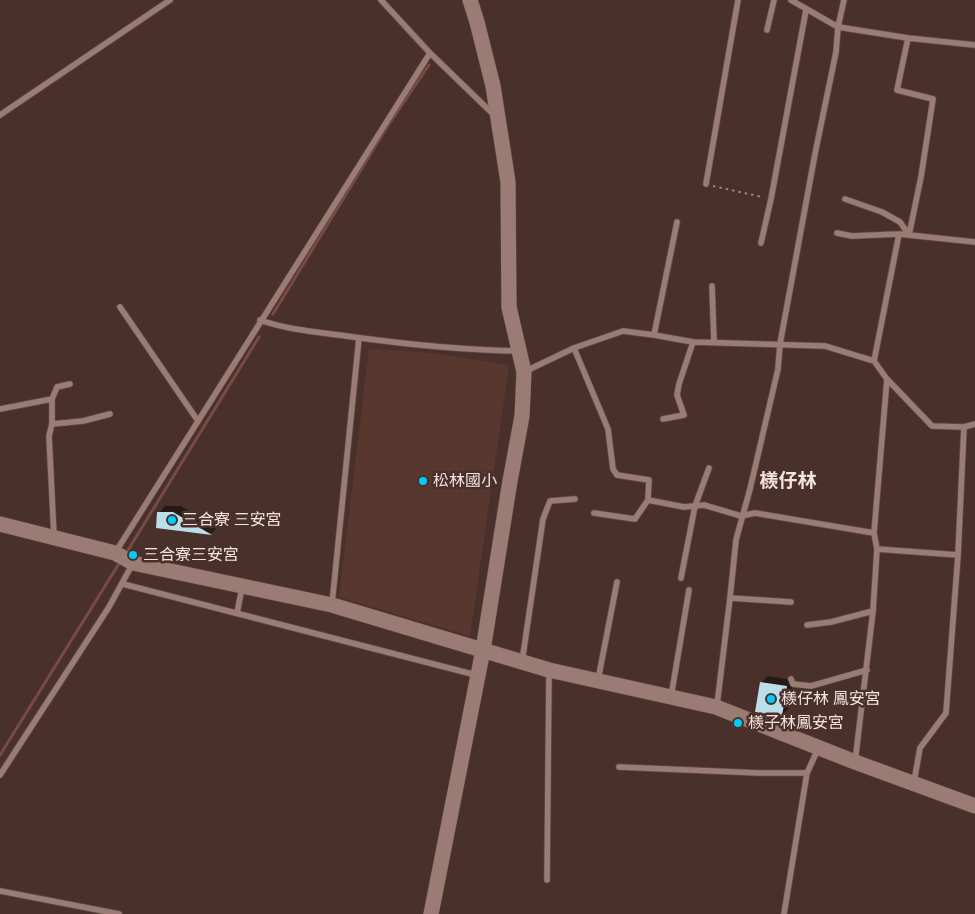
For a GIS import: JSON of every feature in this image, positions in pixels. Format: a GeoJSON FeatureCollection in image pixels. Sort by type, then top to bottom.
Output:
{"type":"FeatureCollection","features":[{"type":"Feature","properties":{"kind":"street"},"geometry":{"type":"LineString","coordinates":[[431,914],[483,650],[522,416],[524,372],[509,307],[509,192],[493,86],[471,0]]}},
{"type":"Feature","properties":{"kind":"street"},"geometry":{"type":"LineString","coordinates":[[0,524],[114,553],[133,563],[332,605],[548,670],[716,708],[975,806]]}},
{"type":"Feature","properties":{"kind":"lane"},"geometry":{"type":"LineString","coordinates":[[0,115],[170,0]]}},
{"type":"Feature","properties":{"kind":"lane"},"geometry":{"type":"LineString","coordinates":[[381,0],[430,53],[498,119]]}},
{"type":"Feature","properties":{"kind":"lane"},"geometry":{"type":"LineString","coordinates":[[706,184],[738,0]]}},
{"type":"Feature","properties":{"kind":"lane"},"geometry":{"type":"LineString","coordinates":[[767,30],[774,0]]}},
{"type":"Feature","properties":{"kind":"lane"},"geometry":{"type":"LineString","coordinates":[[791,0],[838,28],[975,46]]}},
{"type":"Feature","properties":{"kind":"lane"},"geometry":{"type":"LineString","coordinates":[[716,708],[736,540],[778,369],[780,344],[836,52],[838,28],[844,0]]}},
{"type":"Feature","properties":{"kind":"lane"},"geometry":{"type":"LineString","coordinates":[[761,243],[806,10]]}},
{"type":"Feature","properties":{"kind":"lane"},"geometry":{"type":"LineString","coordinates":[[908,38],[898,90],[933,99],[909,236]]}},
{"type":"Feature","properties":{"kind":"lane"},"geometry":{"type":"LineString","coordinates":[[114,553],[430,53]]}},
{"type":"Feature","properties":{"kind":"lane"},"geometry":{"type":"LineString","coordinates":[[845,199],[888,215],[900,222],[909,236]]}},
{"type":"Feature","properties":{"kind":"lane"},"geometry":{"type":"LineString","coordinates":[[654,335],[677,222]]}},
{"type":"Feature","properties":{"kind":"lane"},"geometry":{"type":"LineString","coordinates":[[837,233],[852,236],[898,234],[975,242]]}},
{"type":"Feature","properties":{"kind":"lane"},"geometry":{"type":"LineString","coordinates":[[874,361],[898,234]]}},
{"type":"Feature","properties":{"kind":"lane"},"geometry":{"type":"LineString","coordinates":[[712,286],[714,342]]}},
{"type":"Feature","properties":{"kind":"lane"},"geometry":{"type":"LineString","coordinates":[[120,307],[198,422]]}},
{"type":"Feature","properties":{"kind":"lane"},"geometry":{"type":"LineString","coordinates":[[260,320],[280,327],[359,338],[470,350],[519,351]]}},
{"type":"Feature","properties":{"kind":"lane"},"geometry":{"type":"LineString","coordinates":[[524,372],[574,348],[623,331],[693,342],[825,346],[874,361],[887,379],[932,426],[964,427],[975,424]]}},
{"type":"Feature","properties":{"kind":"lane"},"geometry":{"type":"LineString","coordinates":[[332,605],[359,338]]}},
{"type":"Feature","properties":{"kind":"lane"},"geometry":{"type":"LineString","coordinates":[[663,419],[684,415],[677,395],[678,384],[693,342]]}},
{"type":"Feature","properties":{"kind":"lane"},"geometry":{"type":"LineString","coordinates":[[574,348],[608,430],[613,469],[617,475],[649,480],[648,500],[635,519],[594,513]]}},
{"type":"Feature","properties":{"kind":"lane"},"geometry":{"type":"LineString","coordinates":[[855,762],[867,670],[868,640],[873,611],[877,549],[874,533],[887,379]]}},
{"type":"Feature","properties":{"kind":"lane"},"geometry":{"type":"LineString","coordinates":[[54,538],[49,436],[52,424],[52,399],[58,387],[70,384]]}},
{"type":"Feature","properties":{"kind":"lane"},"geometry":{"type":"LineString","coordinates":[[0,410],[52,399]]}},
{"type":"Feature","properties":{"kind":"lane"},"geometry":{"type":"LineString","coordinates":[[52,424],[83,421],[110,414]]}},
{"type":"Feature","properties":{"kind":"lane"},"geometry":{"type":"LineString","coordinates":[[914,783],[920,748],[946,712],[958,555],[964,427]]}},
{"type":"Feature","properties":{"kind":"lane"},"geometry":{"type":"LineString","coordinates":[[681,578],[695,506],[709,468]]}},
{"type":"Feature","properties":{"kind":"lane"},"geometry":{"type":"LineString","coordinates":[[522,662],[543,519],[550,501],[575,499]]}},
{"type":"Feature","properties":{"kind":"lane"},"geometry":{"type":"LineString","coordinates":[[648,500],[684,507],[704,505],[742,516],[755,513],[874,533]]}},
{"type":"Feature","properties":{"kind":"lane"},"geometry":{"type":"LineString","coordinates":[[877,549],[958,555]]}},
{"type":"Feature","properties":{"kind":"lane"},"geometry":{"type":"LineString","coordinates":[[0,775],[123,584],[133,563]]}},
{"type":"Feature","properties":{"kind":"lane"},"geometry":{"type":"LineString","coordinates":[[598,682],[617,582]]}},
{"type":"Feature","properties":{"kind":"lane"},"geometry":{"type":"LineString","coordinates":[[123,584],[478,676]]}},
{"type":"Feature","properties":{"kind":"lane"},"geometry":{"type":"LineString","coordinates":[[237,613],[242,586]]}},
{"type":"Feature","properties":{"kind":"lane"},"geometry":{"type":"LineString","coordinates":[[671,697],[689,590]]}},
{"type":"Feature","properties":{"kind":"lane"},"geometry":{"type":"LineString","coordinates":[[730,598],[791,602]]}},
{"type":"Feature","properties":{"kind":"lane"},"geometry":{"type":"LineString","coordinates":[[807,625],[831,622],[873,611]]}},
{"type":"Feature","properties":{"kind":"lane"},"geometry":{"type":"LineString","coordinates":[[547,880],[548,670]]}},
{"type":"Feature","properties":{"kind":"lane"},"geometry":{"type":"LineString","coordinates":[[791,679],[793,684],[812,686],[867,670]]}},
{"type":"Feature","properties":{"kind":"lane"},"geometry":{"type":"LineString","coordinates":[[784,914],[807,773],[819,747]]}},
{"type":"Feature","properties":{"kind":"lane"},"geometry":{"type":"LineString","coordinates":[[619,767],[807,773]]}},
{"type":"Feature","properties":{"kind":"lane"},"geometry":{"type":"LineString","coordinates":[[0,891],[119,914]]}},
{"type":"Feature","properties":{"kind":"path"},"geometry":{"type":"LineString","coordinates":[[706,184],[771,199]]}},
{"type":"Feature","properties":{"kind":"shaded area","name":"松林國小"},"geometry":{"type":"Polygon","coordinates":[[[369,349],[423,352],[509,365],[470,636],[339,597],[369,349]]]}},
{"type":"Feature","properties":{"kind":"building","name":"三合寮 三安宮"},"geometry":{"type":"Polygon","coordinates":[[[157,512],[173,512],[212,535],[156,528],[157,512]]]}},
{"type":"Feature","properties":{"kind":"building","name":"檨仔林 鳳安宮"},"geometry":{"type":"Polygon","coordinates":[[[760,682],[787,686],[782,716],[755,712],[760,682]]]}},
{"type":"Feature","properties":{"kind":"waterway"},"geometry":{"type":"LineString","coordinates":[[273,314],[387,127],[429,65]]}},
{"type":"Feature","properties":{"kind":"waterway"},"geometry":{"type":"LineString","coordinates":[[125,555],[259,337]]}},
{"type":"Feature","properties":{"kind":"waterway"},"geometry":{"type":"LineString","coordinates":[[0,755],[120,562]]}},
{"type":"Feature","properties":{"kind":"place","name":"松林國小"},"geometry":{"type":"Point","coordinates":[423,481]}},
{"type":"Feature","properties":{"kind":"place","name":"三合寮 三安宮"},"geometry":{"type":"Point","coordinates":[172,520]}},
{"type":"Feature","properties":{"kind":"place","name":"三合寮三安宮"},"geometry":{"type":"Point","coordinates":[133,555]}},
{"type":"Feature","properties":{"kind":"place","name":"檨仔林 鳳安宮"},"geometry":{"type":"Point","coordinates":[771,699]}},
{"type":"Feature","properties":{"kind":"place","name":"檨子林鳳安宮"},"geometry":{"type":"Point","coordinates":[738,723]}},
{"type":"Feature","properties":{"kind":"district","name":"檨仔林"},"geometry":{"type":"Point","coordinates":[788,482]}}]}
